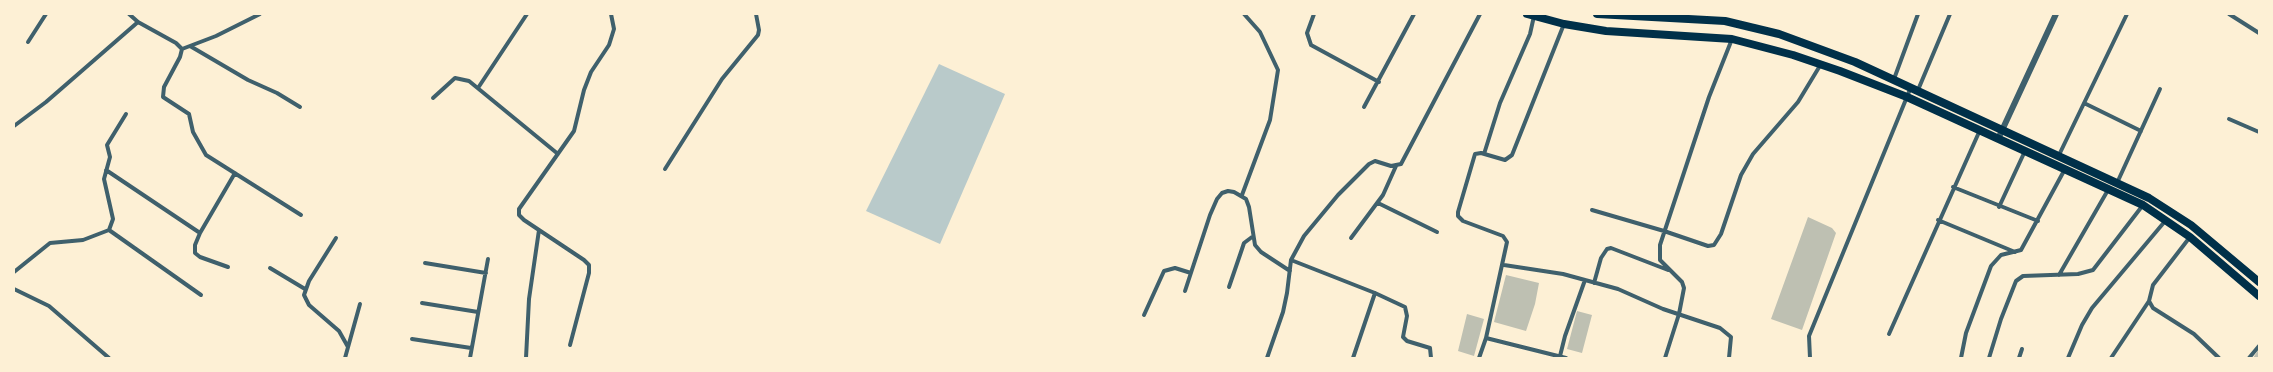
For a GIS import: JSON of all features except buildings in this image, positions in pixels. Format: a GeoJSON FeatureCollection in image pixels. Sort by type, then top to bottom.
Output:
{"type":"FeatureCollection","features":[{"type":"Feature","properties":{"kind":"main road"},"geometry":{"type":"LineString","coordinates":[[1597,14],[1725,21],[1751,27],[1825,50],[1915,88],[2059,155],[2166,208],[2191,225],[2259,282]]}},
{"type":"Feature","properties":{"kind":"main road"},"geometry":{"type":"LineString","coordinates":[[1530,15],[1564,24],[1629,34],[1732,39],[1821,64],[1907,97],[2143,205],[2166,219],[2190,237],[2259,296]]}},
{"type":"Feature","properties":{"kind":"street"},"geometry":{"type":"LineString","coordinates":[[28,42],[46,14]]}},
{"type":"Feature","properties":{"kind":"street"},"geometry":{"type":"LineString","coordinates":[[129,14],[138,22],[176,43],[182,49]]}},
{"type":"Feature","properties":{"kind":"street"},"geometry":{"type":"LineString","coordinates":[[182,49],[240,25],[260,14]]}},
{"type":"Feature","properties":{"kind":"street"},"geometry":{"type":"LineString","coordinates":[[478,88],[527,14]]}},
{"type":"Feature","properties":{"kind":"street"},"geometry":{"type":"LineString","coordinates":[[570,345],[589,273],[588,265],[584,260],[524,220],[519,215],[519,209],[574,131],[584,90],[591,72],[609,46],[614,29],[611,14]]}},
{"type":"Feature","properties":{"kind":"street"},"geometry":{"type":"LineString","coordinates":[[665,169],[722,79],[758,35],[759,30],[756,14]]}},
{"type":"Feature","properties":{"kind":"street"},"geometry":{"type":"LineString","coordinates":[[1242,195],[1270,120],[1278,70],[1260,32],[1244,14]]}},
{"type":"Feature","properties":{"kind":"street"},"geometry":{"type":"LineString","coordinates":[[1314,14],[1307,33],[1310,45],[1379,82]]}},
{"type":"Feature","properties":{"kind":"street"},"geometry":{"type":"LineString","coordinates":[[1364,107],[1379,82],[1414,14]]}},
{"type":"Feature","properties":{"kind":"street"},"geometry":{"type":"LineString","coordinates":[[1351,238],[1378,203],[1389,184],[1396,166],[1404,159],[1480,14]]}},
{"type":"Feature","properties":{"kind":"street"},"geometry":{"type":"LineString","coordinates":[[1894,79],[1918,14]]}},
{"type":"Feature","properties":{"kind":"street"},"geometry":{"type":"LineString","coordinates":[[1810,358],[1809,336],[1907,97],[1915,88],[1950,14]]}},
{"type":"Feature","properties":{"kind":"street"},"geometry":{"type":"LineString","coordinates":[[1998,139],[2056,14]]}},
{"type":"Feature","properties":{"kind":"street"},"geometry":{"type":"LineString","coordinates":[[2059,155],[2127,14]]}},
{"type":"Feature","properties":{"kind":"street"},"geometry":{"type":"LineString","coordinates":[[2229,14],[2259,33]]}},
{"type":"Feature","properties":{"kind":"street"},"geometry":{"type":"LineString","coordinates":[[1484,154],[1500,103],[1530,34],[1530,15]]}},
{"type":"Feature","properties":{"kind":"street"},"geometry":{"type":"LineString","coordinates":[[14,126],[46,102],[138,22]]}},
{"type":"Feature","properties":{"kind":"street"},"geometry":{"type":"LineString","coordinates":[[1480,358],[1504,265],[1507,247],[1506,239],[1499,234],[1463,221],[1458,216],[1473,156],[1478,153],[1505,160],[1512,155],[1564,24]]}},
{"type":"Feature","properties":{"kind":"street"},"geometry":{"type":"LineString","coordinates":[[1665,358],[1679,314],[1684,288],[1682,282],[1660,260],[1659,254],[1664,230],[1709,98],[1732,39]]}},
{"type":"Feature","properties":{"kind":"street"},"geometry":{"type":"LineString","coordinates":[[190,46],[248,80],[277,93],[300,107]]}},
{"type":"Feature","properties":{"kind":"street"},"geometry":{"type":"LineString","coordinates":[[182,49],[180,57],[164,87],[163,97],[189,114],[193,132],[206,155],[301,215]]}},
{"type":"Feature","properties":{"kind":"street"},"geometry":{"type":"LineString","coordinates":[[1592,210],[1664,230],[1708,246],[1714,246],[1721,234],[1741,175],[1753,154],[1798,102],[1821,64]]}},
{"type":"Feature","properties":{"kind":"street"},"geometry":{"type":"LineString","coordinates":[[433,98],[454,78],[469,81],[558,154]]}},
{"type":"Feature","properties":{"kind":"street"},"geometry":{"type":"LineString","coordinates":[[2117,183],[2160,89]]}},
{"type":"Feature","properties":{"kind":"street"},"geometry":{"type":"LineString","coordinates":[[2084,103],[2141,131]]}},
{"type":"Feature","properties":{"kind":"street"},"geometry":{"type":"LineString","coordinates":[[14,272],[50,243],[83,240],[109,230],[113,219],[104,179],[110,157],[108,142],[126,114]]}},
{"type":"Feature","properties":{"kind":"street"},"geometry":{"type":"LineString","coordinates":[[2229,119],[2259,132]]}},
{"type":"Feature","properties":{"kind":"street"},"geometry":{"type":"LineString","coordinates":[[1889,334],[1938,220],[1980,130]]}},
{"type":"Feature","properties":{"kind":"street"},"geometry":{"type":"LineString","coordinates":[[1999,206],[2025,151]]}},
{"type":"Feature","properties":{"kind":"street"},"geometry":{"type":"LineString","coordinates":[[1267,358],[1283,312],[1291,260],[1304,236],[1315,221],[1369,164],[1375,161],[1396,166]]}},
{"type":"Feature","properties":{"kind":"street"},"geometry":{"type":"LineString","coordinates":[[1960,358],[1966,333],[1991,266],[2001,256],[2021,250],[2027,242],[2065,169]]}},
{"type":"Feature","properties":{"kind":"street"},"geometry":{"type":"LineString","coordinates":[[106,170],[200,233]]}},
{"type":"Feature","properties":{"kind":"street"},"geometry":{"type":"LineString","coordinates":[[228,267],[200,257],[195,253],[195,245],[200,233],[234,174]]}},
{"type":"Feature","properties":{"kind":"street"},"geometry":{"type":"LineString","coordinates":[[1953,187],[2038,221]]}},
{"type":"Feature","properties":{"kind":"street"},"geometry":{"type":"LineString","coordinates":[[2059,275],[2108,190]]}},
{"type":"Feature","properties":{"kind":"street"},"geometry":{"type":"LineString","coordinates":[[1185,291],[1203,233],[1218,199],[1222,193],[1228,191],[1242,195],[1249,207],[1252,237],[1261,252],[1290,271]]}},
{"type":"Feature","properties":{"kind":"street"},"geometry":{"type":"LineString","coordinates":[[1378,203],[1437,232]]}},
{"type":"Feature","properties":{"kind":"street"},"geometry":{"type":"LineString","coordinates":[[1989,358],[2001,319],[2016,281],[2024,276],[2078,274],[2093,270],[2143,205]]}},
{"type":"Feature","properties":{"kind":"street"},"geometry":{"type":"LineString","coordinates":[[2068,358],[2082,324],[2092,308],[2166,219]]}},
{"type":"Feature","properties":{"kind":"street"},"geometry":{"type":"LineString","coordinates":[[1938,220],[2015,253]]}},
{"type":"Feature","properties":{"kind":"street"},"geometry":{"type":"LineString","coordinates":[[109,230],[201,295]]}},
{"type":"Feature","properties":{"kind":"street"},"geometry":{"type":"LineString","coordinates":[[526,358],[529,299],[539,230]]}},
{"type":"Feature","properties":{"kind":"street"},"geometry":{"type":"LineString","coordinates":[[1229,287],[1244,243],[1252,237]]}},
{"type":"Feature","properties":{"kind":"street"},"geometry":{"type":"LineString","coordinates":[[2111,358],[2149,301],[2153,285],[2190,237]]}},
{"type":"Feature","properties":{"kind":"street"},"geometry":{"type":"LineString","coordinates":[[336,238],[305,289],[304,295],[309,305],[334,325],[348,348]]}},
{"type":"Feature","properties":{"kind":"street"},"geometry":{"type":"LineString","coordinates":[[1594,283],[1601,258],[1607,249],[1611,248],[1669,270]]}},
{"type":"Feature","properties":{"kind":"street"},"geometry":{"type":"LineString","coordinates":[[470,358],[488,259]]}},
{"type":"Feature","properties":{"kind":"street"},"geometry":{"type":"LineString","coordinates":[[1291,260],[1375,293],[1405,307],[1407,316],[1403,337],[1407,341],[1430,348],[1431,358]]}},
{"type":"Feature","properties":{"kind":"street"},"geometry":{"type":"LineString","coordinates":[[425,263],[486,273]]}},
{"type":"Feature","properties":{"kind":"street"},"geometry":{"type":"LineString","coordinates":[[1504,265],[1541,270],[1586,280],[1635,295],[1679,314],[1720,328],[1728,332],[1731,344],[1729,358]]}},
{"type":"Feature","properties":{"kind":"street"},"geometry":{"type":"LineString","coordinates":[[270,268],[305,289]]}},
{"type":"Feature","properties":{"kind":"street"},"geometry":{"type":"LineString","coordinates":[[1144,315],[1164,271],[1175,268],[1190,273]]}},
{"type":"Feature","properties":{"kind":"street"},"geometry":{"type":"LineString","coordinates":[[1560,356],[1565,336],[1586,280]]}},
{"type":"Feature","properties":{"kind":"street"},"geometry":{"type":"LineString","coordinates":[[14,289],[49,306],[109,358]]}},
{"type":"Feature","properties":{"kind":"street"},"geometry":{"type":"LineString","coordinates":[[1353,358],[1375,293]]}},
{"type":"Feature","properties":{"kind":"street"},"geometry":{"type":"LineString","coordinates":[[2149,301],[2153,308],[2194,334],[2213,356],[2219,358]]}},
{"type":"Feature","properties":{"kind":"street"},"geometry":{"type":"LineString","coordinates":[[422,303],[478,312]]}},
{"type":"Feature","properties":{"kind":"street"},"geometry":{"type":"LineString","coordinates":[[345,358],[360,304]]}},
{"type":"Feature","properties":{"kind":"street"},"geometry":{"type":"LineString","coordinates":[[1486,338],[1566,358]]}},
{"type":"Feature","properties":{"kind":"street"},"geometry":{"type":"LineString","coordinates":[[412,339],[471,348]]}},
{"type":"Feature","properties":{"kind":"street"},"geometry":{"type":"LineString","coordinates":[[2250,358],[2259,346]]}},
{"type":"Feature","properties":{"kind":"street"},"geometry":{"type":"LineString","coordinates":[[2019,358],[2022,349]]}},
{"type":"Feature","properties":{"kind":"shaded area"},"geometry":{"type":"Polygon","coordinates":[[[939,64],[1005,94],[940,244],[866,211],[939,64]]]}}]}
